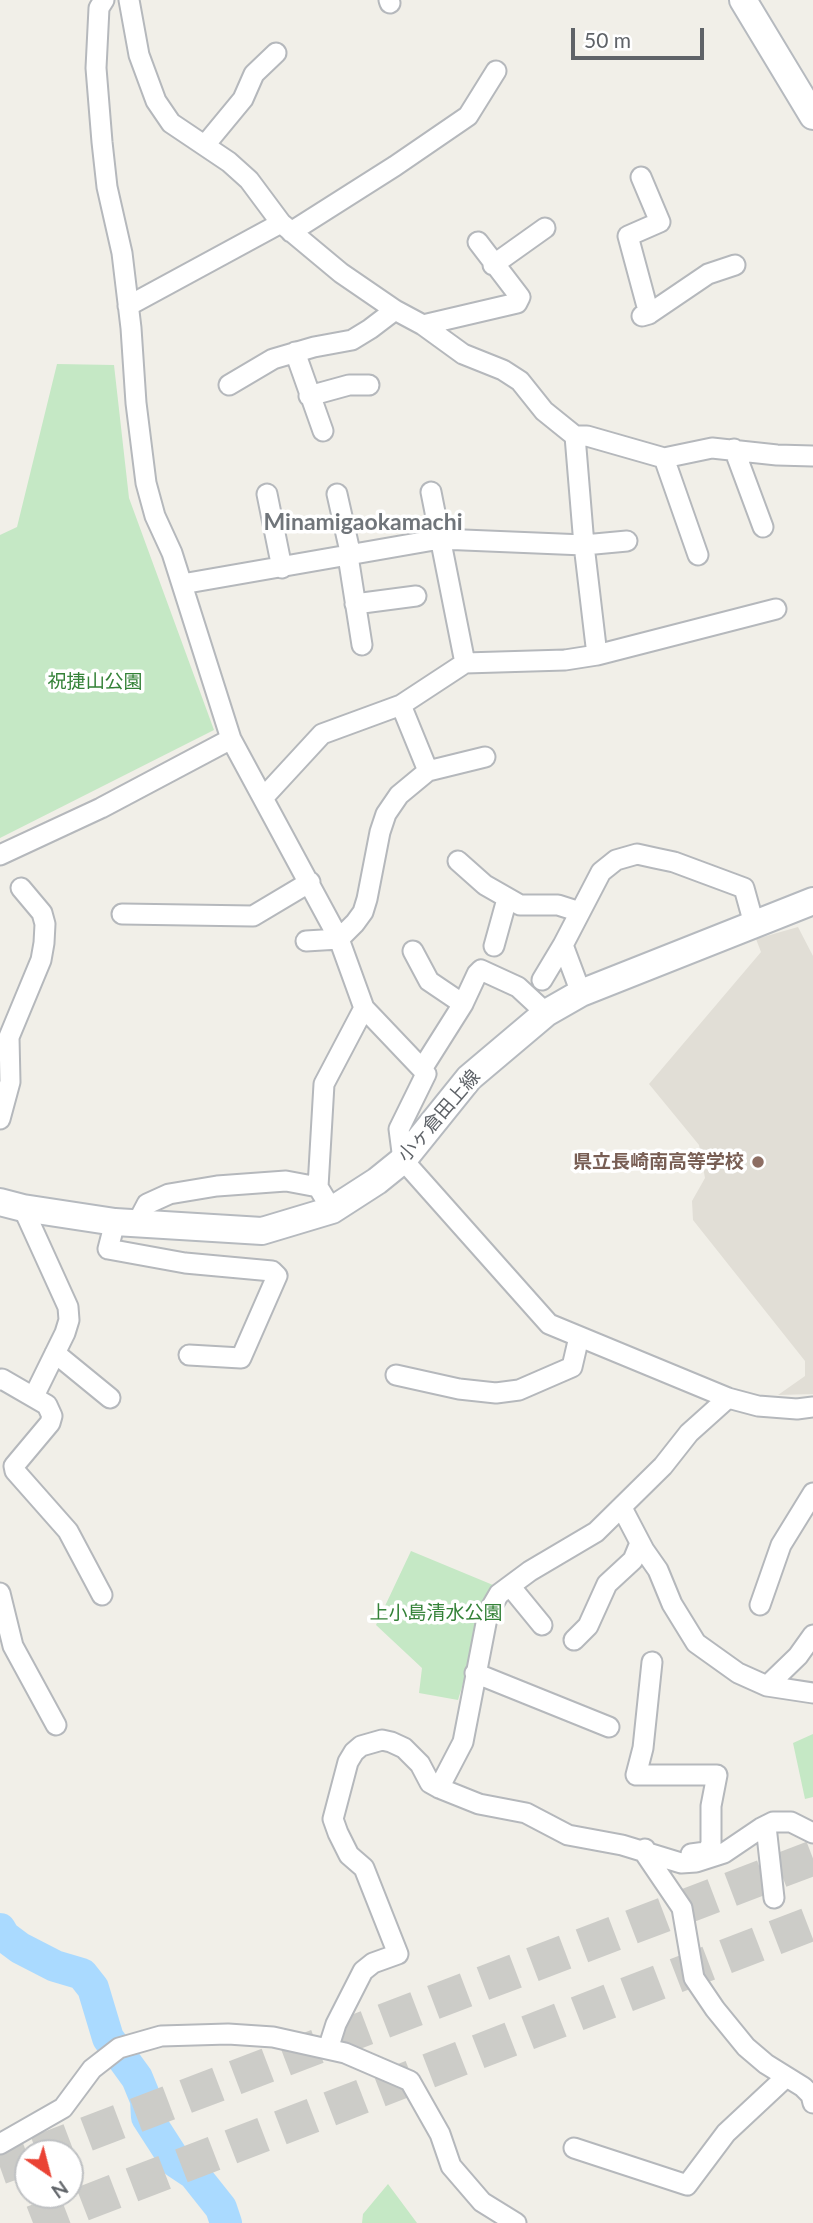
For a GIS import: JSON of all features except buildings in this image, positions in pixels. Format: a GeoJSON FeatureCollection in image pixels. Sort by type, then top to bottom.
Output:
{"type":"FeatureCollection","features":[{"type":"Feature","properties":{"kind":"main road"},"geometry":{"type":"LineString","coordinates":[[743,0],[813,116]]}},
{"type":"Feature","properties":{"kind":"main road","name":"小ヶ倉田上線"},"geometry":{"type":"LineString","coordinates":[[12,1205],[126,1222],[262,1231],[332,1210],[377,1181],[403,1160],[469,1078],[546,1013],[581,993],[813,901]]}},
{"type":"Feature","properties":{"kind":"street"},"geometry":{"type":"LineString","coordinates":[[104,0],[99,8],[99,106],[107,187],[122,253],[146,483],[155,516],[172,553],[231,738],[339,939],[364,1008],[426,1074],[398,1129],[403,1160],[548,1324],[728,1398],[758,1406],[797,1409],[813,1407]]}},
{"type":"Feature","properties":{"kind":"street"},"geometry":{"type":"LineString","coordinates":[[129,0],[139,55],[156,101],[164,116],[177,129],[229,162],[248,180],[286,227],[341,273],[463,354],[503,370],[520,381],[544,411],[575,436],[587,436],[664,458],[712,448],[777,456],[813,456]]}},
{"type":"Feature","properties":{"kind":"street"},"geometry":{"type":"LineString","coordinates":[[205,145],[243,99],[254,74],[276,53]]}},
{"type":"Feature","properties":{"kind":"street"},"geometry":{"type":"LineString","coordinates":[[128,306],[286,227],[395,166],[468,116],[496,71]]}},
{"type":"Feature","properties":{"kind":"street"},"geometry":{"type":"LineString","coordinates":[[641,177],[660,222],[628,236],[645,315],[708,274],[735,265]]}},
{"type":"Feature","properties":{"kind":"street"},"geometry":{"type":"LineString","coordinates":[[494,265],[545,228]]}},
{"type":"Feature","properties":{"kind":"street"},"geometry":{"type":"LineString","coordinates":[[423,325],[517,303],[520,297],[478,242]]}},
{"type":"Feature","properties":{"kind":"street"},"geometry":{"type":"LineString","coordinates":[[229,385],[272,359],[352,340],[395,310]]}},
{"type":"Feature","properties":{"kind":"street"},"geometry":{"type":"LineString","coordinates":[[295,352],[323,431]]}},
{"type":"Feature","properties":{"kind":"street"},"geometry":{"type":"LineString","coordinates":[[309,396],[349,385],[369,385]]}},
{"type":"Feature","properties":{"kind":"street"},"geometry":{"type":"LineString","coordinates":[[575,436],[583,545],[597,654]]}},
{"type":"Feature","properties":{"kind":"street"},"geometry":{"type":"LineString","coordinates":[[734,449],[763,527]]}},
{"type":"Feature","properties":{"kind":"street"},"geometry":{"type":"LineString","coordinates":[[664,458],[698,555]]}},
{"type":"Feature","properties":{"kind":"street"},"geometry":{"type":"LineString","coordinates":[[431,492],[465,663]]}},
{"type":"Feature","properties":{"kind":"street"},"geometry":{"type":"LineString","coordinates":[[267,494],[282,568]]}},
{"type":"Feature","properties":{"kind":"street"},"geometry":{"type":"LineString","coordinates":[[337,494],[362,645]]}},
{"type":"Feature","properties":{"kind":"street"},"geometry":{"type":"LineString","coordinates":[[182,584],[440,539],[583,545],[626,541]]}},
{"type":"Feature","properties":{"kind":"street"},"geometry":{"type":"LineString","coordinates":[[355,604],[416,596]]}},
{"type":"Feature","properties":{"kind":"street"},"geometry":{"type":"LineString","coordinates":[[263,798],[322,734],[401,705],[465,663],[565,660],[776,609]]}},
{"type":"Feature","properties":{"kind":"street"},"geometry":{"type":"LineString","coordinates":[[401,705],[428,771]]}},
{"type":"Feature","properties":{"kind":"street"},"geometry":{"type":"LineString","coordinates":[[0,855],[101,808],[231,738]]}},
{"type":"Feature","properties":{"kind":"street"},"geometry":{"type":"LineString","coordinates":[[306,941],[339,939],[363,912],[386,814],[400,795],[428,771],[485,757]]}},
{"type":"Feature","properties":{"kind":"street"},"geometry":{"type":"LineString","coordinates":[[542,980],[601,872],[617,860],[637,854],[674,862],[744,888],[754,924]]}},
{"type":"Feature","properties":{"kind":"street"},"geometry":{"type":"LineString","coordinates":[[458,861],[485,885],[520,905],[558,905],[580,912]]}},
{"type":"Feature","properties":{"kind":"street"},"geometry":{"type":"LineString","coordinates":[[122,914],[253,916],[310,882]]}},
{"type":"Feature","properties":{"kind":"street"},"geometry":{"type":"LineString","coordinates":[[0,1119],[10,1082],[9,1037],[41,960],[44,943],[45,924],[42,913],[21,888]]}},
{"type":"Feature","properties":{"kind":"street"},"geometry":{"type":"LineString","coordinates":[[494,946],[507,899]]}},
{"type":"Feature","properties":{"kind":"street"},"geometry":{"type":"LineString","coordinates":[[563,945],[581,993]]}},
{"type":"Feature","properties":{"kind":"street"},"geometry":{"type":"LineString","coordinates":[[413,951],[429,981],[463,1004]]}},
{"type":"Feature","properties":{"kind":"street"},"geometry":{"type":"LineString","coordinates":[[422,1069],[481,970],[518,987],[546,1013]]}},
{"type":"Feature","properties":{"kind":"street"},"geometry":{"type":"LineString","coordinates":[[332,1210],[318,1187],[324,1084],[364,1008]]}},
{"type":"Feature","properties":{"kind":"street"},"geometry":{"type":"LineString","coordinates":[[189,1355],[241,1358],[277,1276],[272,1271],[185,1263],[108,1249],[126,1222],[147,1205],[169,1194],[217,1186],[286,1181],[318,1187]]}},
{"type":"Feature","properties":{"kind":"street"},"geometry":{"type":"LineString","coordinates":[[12,1205],[68,1307],[69,1320],[34,1396]]}},
{"type":"Feature","properties":{"kind":"street"},"geometry":{"type":"LineString","coordinates":[[396,1375],[459,1389],[496,1393],[519,1390],[572,1367],[579,1337]]}},
{"type":"Feature","properties":{"kind":"street"},"geometry":{"type":"LineString","coordinates":[[55,1353],[110,1398]]}},
{"type":"Feature","properties":{"kind":"street"},"geometry":{"type":"LineString","coordinates":[[0,1380],[47,1405],[52,1416],[50,1423],[14,1466],[15,1471],[68,1531],[102,1595]]}},
{"type":"Feature","properties":{"kind":"street"},"geometry":{"type":"LineString","coordinates":[[439,1788],[463,1742],[488,1613],[499,1594],[530,1571],[596,1532],[663,1465],[689,1433],[728,1398]]}},
{"type":"Feature","properties":{"kind":"street"},"geometry":{"type":"LineString","coordinates":[[760,1605],[781,1545],[813,1493]]}},
{"type":"Feature","properties":{"kind":"street"},"geometry":{"type":"LineString","coordinates":[[622,1508],[658,1570],[672,1604],[696,1643],[738,1673],[767,1686],[813,1693]]}},
{"type":"Feature","properties":{"kind":"street"},"geometry":{"type":"LineString","coordinates":[[574,1640],[588,1626],[607,1584],[633,1560],[640,1543]]}},
{"type":"Feature","properties":{"kind":"street"},"geometry":{"type":"LineString","coordinates":[[510,1586],[542,1625]]}},
{"type":"Feature","properties":{"kind":"street"},"geometry":{"type":"LineString","coordinates":[[0,1594],[13,1646],[56,1725]]}},
{"type":"Feature","properties":{"kind":"street"},"geometry":{"type":"LineString","coordinates":[[767,1686],[798,1657],[813,1635]]}},
{"type":"Feature","properties":{"kind":"street"},"geometry":{"type":"LineString","coordinates":[[652,1662],[643,1748],[636,1774],[717,1776],[711,1806],[711,1846],[706,1852],[676,1853],[649,1844],[645,1845],[645,1852],[682,1908],[694,1978],[746,2048],[803,2087],[811,2095],[813,2103]]}},
{"type":"Feature","properties":{"kind":"street"},"geometry":{"type":"LineString","coordinates":[[475,1673],[610,1727]]}},
{"type":"Feature","properties":{"kind":"street"},"geometry":{"type":"LineString","coordinates":[[328,2049],[336,2024],[363,1971],[373,1963],[398,1954],[364,1868],[349,1855],[333,1819],[348,1762],[361,1746],[382,1740],[391,1742],[404,1748],[420,1764],[430,1783],[439,1788],[479,1804],[526,1813],[568,1835],[622,1844],[681,1863],[696,1862],[724,1853],[773,1822],[791,1822],[813,1833]]}},
{"type":"Feature","properties":{"kind":"street"},"geometry":{"type":"LineString","coordinates":[[766,1826],[774,1898]]}},
{"type":"Feature","properties":{"kind":"street"},"geometry":{"type":"LineString","coordinates":[[0,2144],[63,2108],[92,2069],[115,2050],[162,2036],[229,2034],[273,2037],[345,2053],[410,2081],[440,2134],[451,2166],[482,2202],[516,2223]]}},
{"type":"Feature","properties":{"kind":"street"},"geometry":{"type":"LineString","coordinates":[[574,2148],[687,2185],[726,2133],[786,2077]]}},
{"type":"Feature","properties":{"kind":"shaded area","name":"県立長崎南高等学校"},"geometry":{"type":"Polygon","coordinates":[[[798,927],[813,956],[813,1394],[778,1395],[805,1376],[805,1361],[693,1220],[692,1201],[705,1178],[699,1145],[649,1084],[761,952],[756,939],[798,927]]]}},
{"type":"Feature","properties":{"kind":"green space","name":"祝捷山公園"},"geometry":{"type":"Polygon","coordinates":[[[57,364],[114,365],[129,498],[214,730],[0,838],[0,535],[17,527],[57,364]]]}},
{"type":"Feature","properties":{"kind":"green space","name":"上小島清水公園"},"geometry":{"type":"Polygon","coordinates":[[[411,1551],[493,1585],[458,1700],[419,1693],[422,1668],[376,1625],[411,1551]]]}},
{"type":"Feature","properties":{"kind":"green space"},"geometry":{"type":"Polygon","coordinates":[[[813,1734],[813,1797],[805,1799],[793,1743],[813,1734]]]}},
{"type":"Feature","properties":{"kind":"green space"},"geometry":{"type":"Polygon","coordinates":[[[388,2184],[417,2223],[362,2223],[363,2214],[388,2184]]]}},
{"type":"Feature","properties":{"kind":"waterway"},"geometry":{"type":"LineString","coordinates":[[0,1929],[4,1936],[20,1948],[55,1966],[82,1974],[93,1988],[108,2038],[137,2078],[146,2100],[147,2117],[176,2162],[194,2174],[221,2208],[226,2223]]}},
{"type":"Feature","properties":{"kind":"tunnel"},"geometry":{"type":"LineString","coordinates":[[74,2139],[813,1858]]}},
{"type":"Feature","properties":{"kind":"tunnel"},"geometry":{"type":"LineString","coordinates":[[33,2223],[813,1923]]}},
{"type":"Feature","properties":{"kind":"tunnel"},"geometry":{"type":"LineString","coordinates":[[0,2167],[14,2162]]}},
{"type":"Feature","properties":{"kind":"place","name":"県立長崎南高等学校"},"geometry":{"type":"Point","coordinates":[758,1162]}},
{"type":"Feature","properties":{"kind":"district","name":"Minamigaokamachi"},"geometry":{"type":"Point","coordinates":[363,523]}}]}
